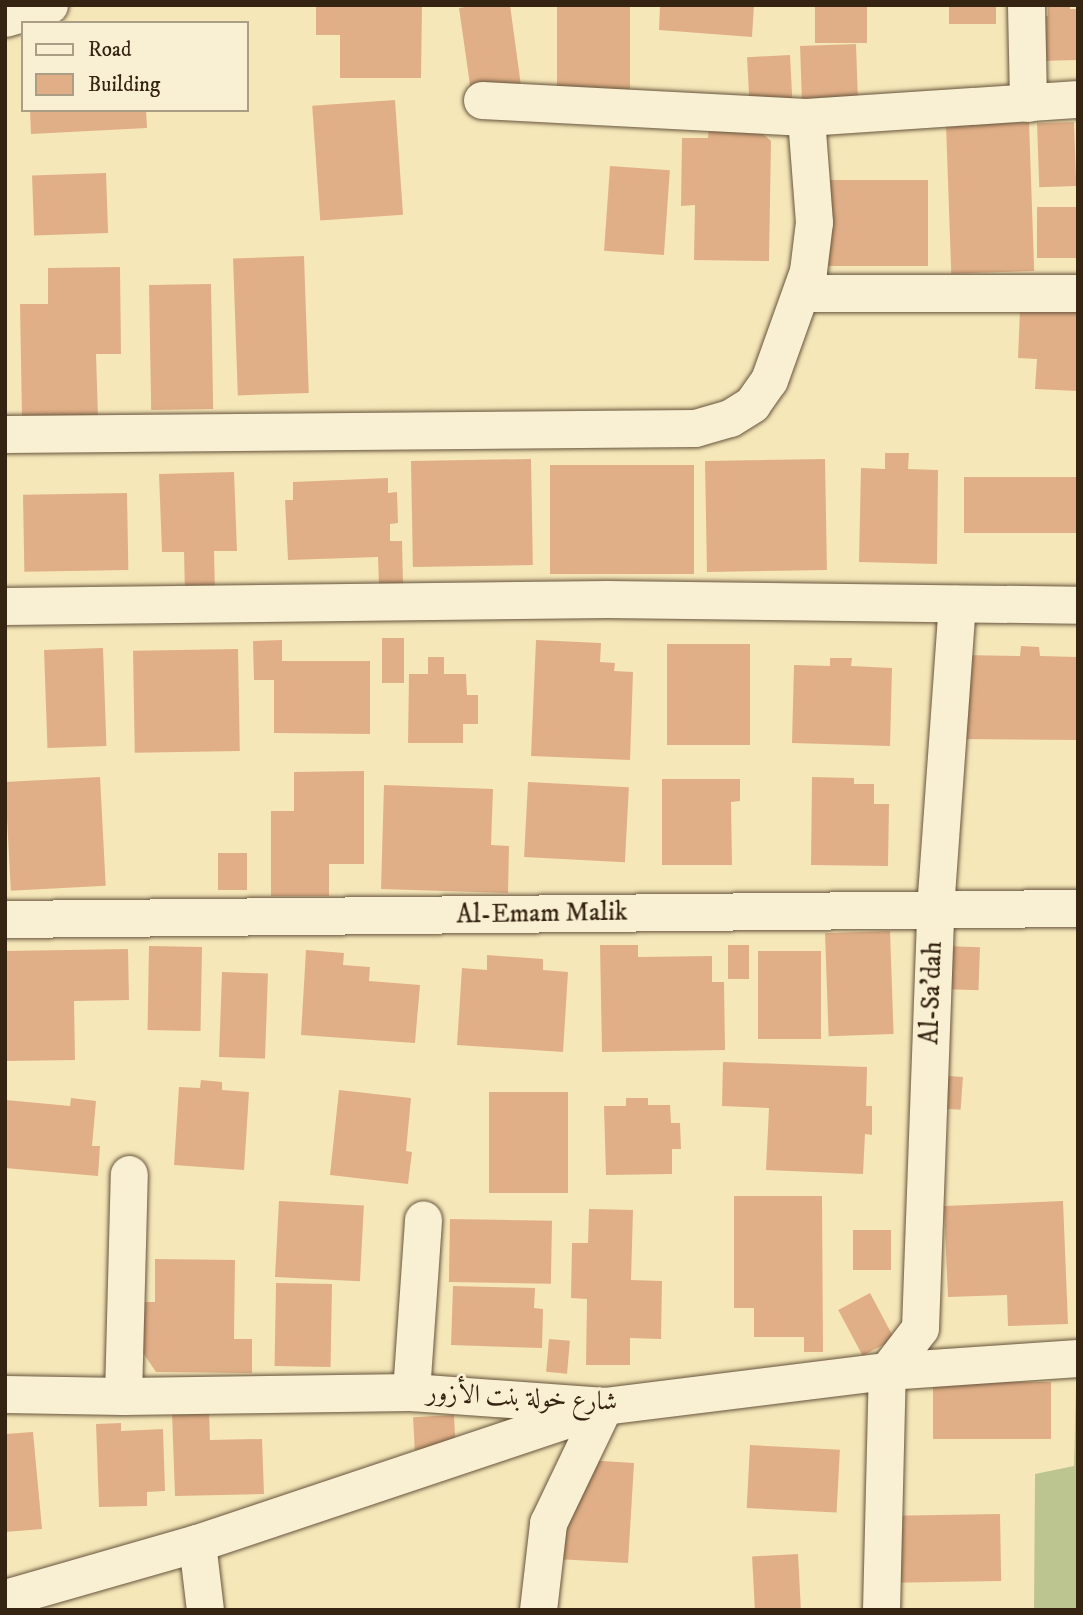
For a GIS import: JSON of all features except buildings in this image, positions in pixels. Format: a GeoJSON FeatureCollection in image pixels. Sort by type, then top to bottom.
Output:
{"type":"FeatureCollection","features":[{"type":"Feature","properties":{"kind":"street"},"geometry":{"type":"LineString","coordinates":[[5,18],[49,5]]}},
{"type":"Feature","properties":{"kind":"street"},"geometry":{"type":"LineString","coordinates":[[1026,5],[1028,103]]}},
{"type":"Feature","properties":{"kind":"street"},"geometry":{"type":"LineString","coordinates":[[482,100],[806,117],[1078,99]]}},
{"type":"Feature","properties":{"kind":"street"},"geometry":{"type":"LineString","coordinates":[[5,434],[695,428],[730,418],[752,404],[769,380],[802,293],[814,222],[806,117]]}},
{"type":"Feature","properties":{"kind":"street"},"geometry":{"type":"LineString","coordinates":[[802,293],[1078,293]]}},
{"type":"Feature","properties":{"kind":"street"},"geometry":{"type":"LineString","coordinates":[[5,606],[607,599],[1078,605]]}},
{"type":"Feature","properties":{"kind":"street","name":"Al-Sa'dah"},"geometry":{"type":"LineString","coordinates":[[887,1371],[920,1328],[935,909],[957,604]]}},
{"type":"Feature","properties":{"kind":"street","name":"Al-Emam Malik"},"geometry":{"type":"LineString","coordinates":[[5,919],[1078,908]]}},
{"type":"Feature","properties":{"kind":"street"},"geometry":{"type":"LineString","coordinates":[[122,1396],[130,1174]]}},
{"type":"Feature","properties":{"kind":"street"},"geometry":{"type":"LineString","coordinates":[[411,1392],[422,1219]]}},
{"type":"Feature","properties":{"kind":"street","name":"شارع خولة بنت الأزور"},"geometry":{"type":"LineString","coordinates":[[5,1394],[122,1396],[411,1392],[604,1406],[887,1371],[1078,1358]]}},
{"type":"Feature","properties":{"kind":"street"},"geometry":{"type":"LineString","coordinates":[[881,1610],[887,1371]]}},
{"type":"Feature","properties":{"kind":"street"},"geometry":{"type":"LineString","coordinates":[[5,1598],[197,1543],[604,1406]]}},
{"type":"Feature","properties":{"kind":"street"},"geometry":{"type":"LineString","coordinates":[[538,1610],[548,1523],[604,1406]]}},
{"type":"Feature","properties":{"kind":"street"},"geometry":{"type":"LineString","coordinates":[[197,1543],[205,1610]]}},
{"type":"Feature","properties":{"kind":"green space"},"geometry":{"type":"Polygon","coordinates":[[[1076,1386],[1078,1610],[1034,1610],[1035,1474],[1074,1466],[1076,1386]]]}}]}
